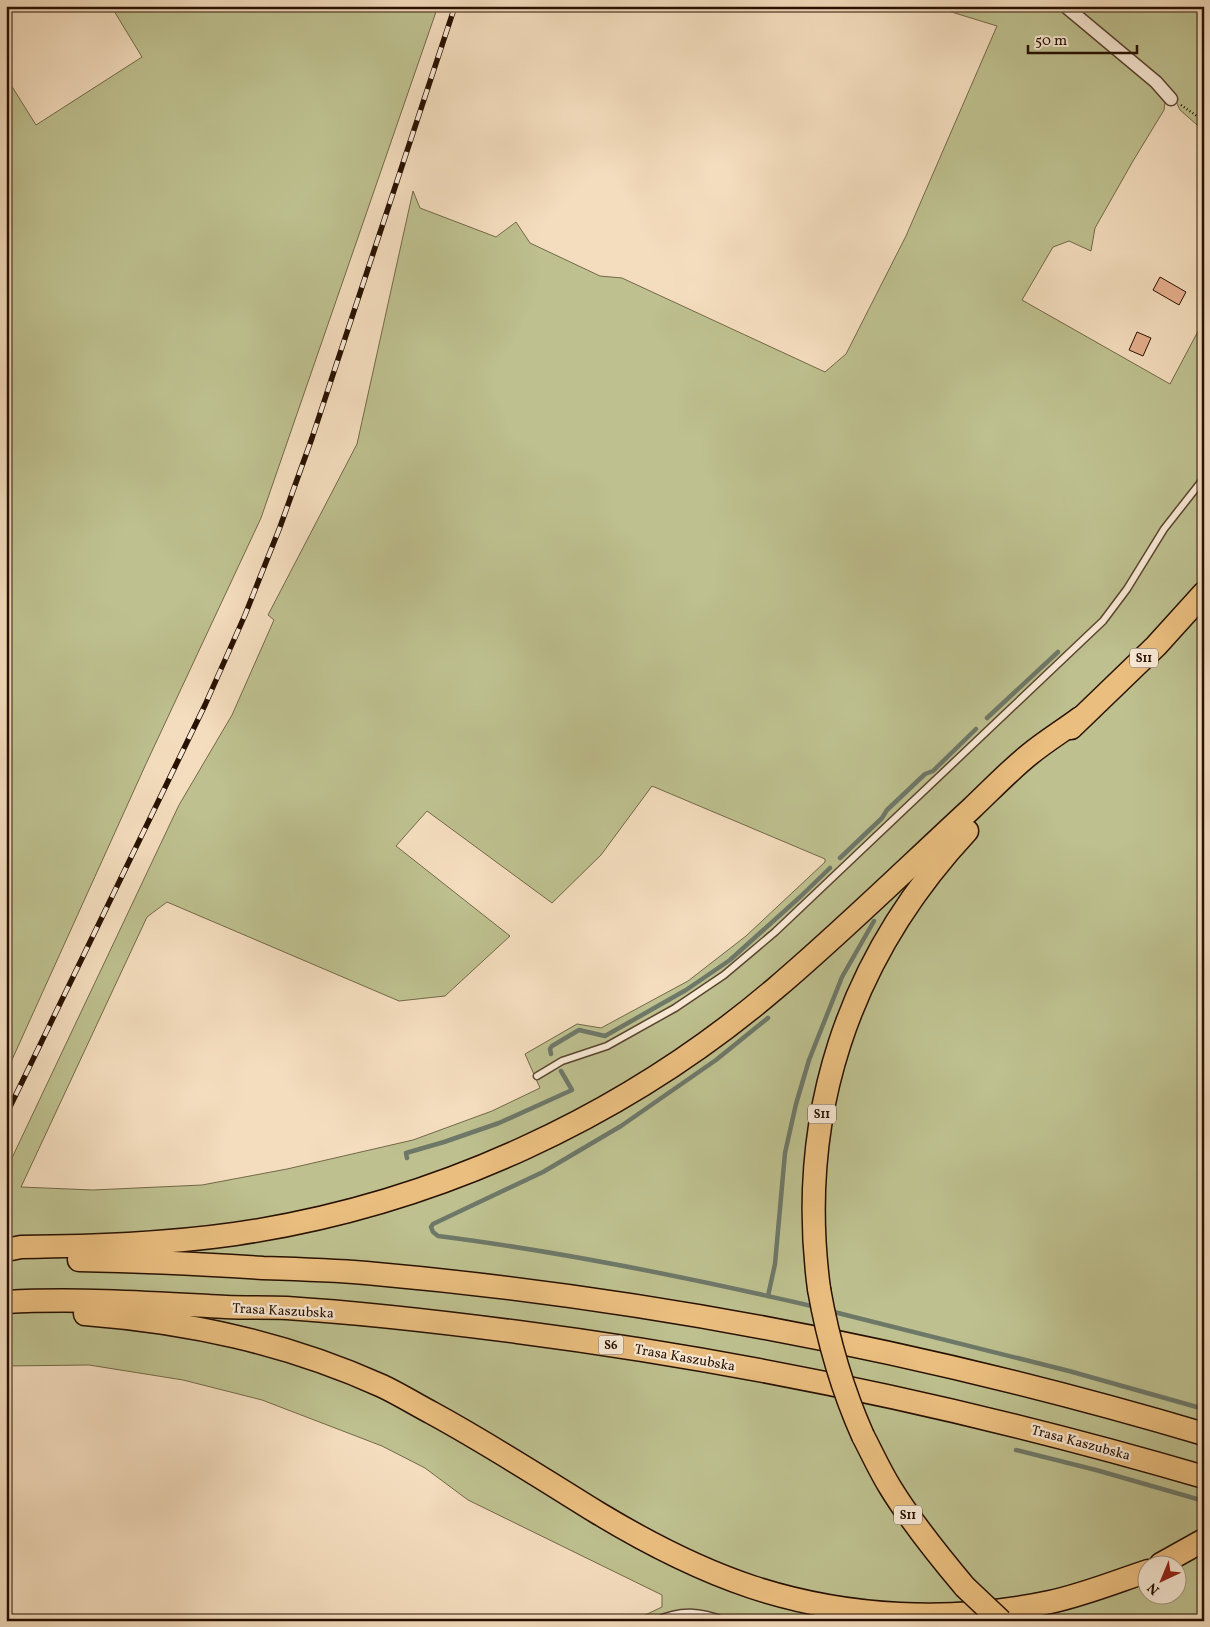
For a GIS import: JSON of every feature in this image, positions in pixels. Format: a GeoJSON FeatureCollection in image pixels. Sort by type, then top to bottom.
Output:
{"type":"FeatureCollection","features":[{"type":"Feature","properties":{"kind":"highway","name":"S11"},"geometry":{"type":"LineString","coordinates":[[1001,1621],[965,1587],[909,1516],[889,1486],[863,1436],[846,1396],[835,1362],[819,1289],[816,1261],[813,1211],[816,1150],[821,1120],[833,1065],[845,1027],[868,971],[893,926],[927,878],[948,851],[1080,718],[1156,646],[1204,594]]}},
{"type":"Feature","properties":{"kind":"highway"},"geometry":{"type":"LineString","coordinates":[[6,1250],[173,1242],[302,1222],[361,1207],[428,1186],[496,1161],[557,1132],[658,1076],[752,1008],[832,939],[1030,754],[1080,718]]}},
{"type":"Feature","properties":{"kind":"highway"},"geometry":{"type":"LineString","coordinates":[[6,1258],[144,1261],[364,1273],[574,1297],[684,1314],[889,1354],[1059,1394],[1204,1434]]}},
{"type":"Feature","properties":{"kind":"highway","name":"Trasa Kaszubska"},"geometry":{"type":"LineString","coordinates":[[6,1302],[34,1300],[128,1301],[228,1307],[286,1308],[467,1326],[572,1339],[712,1362],[888,1395],[1040,1431],[1204,1477]]}},
{"type":"Feature","properties":{"kind":"highway"},"geometry":{"type":"LineString","coordinates":[[6,1309],[110,1316],[189,1326],[294,1352],[385,1387],[454,1425],[600,1514],[686,1561],[752,1587],[819,1604],[884,1614],[951,1615],[977,1613],[1050,1602],[1138,1574]]}},
{"type":"Feature","properties":{"kind":"highway"},"geometry":{"type":"LineString","coordinates":[[1179,1554],[1204,1540]]}},
{"type":"Feature","properties":{"kind":"street"},"geometry":{"type":"LineString","coordinates":[[1065,6],[1156,82],[1171,99]]}},
{"type":"Feature","properties":{"kind":"lane"},"geometry":{"type":"LineString","coordinates":[[536,1076],[562,1061],[607,1046],[675,1008],[724,975],[775,932],[1103,621],[1127,589],[1164,529],[1204,478]]}},
{"type":"Feature","properties":{"kind":"lane"},"geometry":{"type":"LineString","coordinates":[[655,1621],[665,1616],[682,1612],[696,1612],[726,1621]]}},
{"type":"Feature","properties":{"kind":"path"},"geometry":{"type":"LineString","coordinates":[[1171,99],[1204,121]]}},
{"type":"Feature","properties":{"kind":"green space"},"geometry":{"type":"Polygon","coordinates":[[[111,6],[438,6],[261,518],[145,766],[6,1073],[6,77],[36,125],[142,57],[111,6]]]}},
{"type":"Feature","properties":{"kind":"green space"},"geometry":{"type":"Polygon","coordinates":[[[924,6],[1058,6],[1160,91],[1165,102],[1164,110],[1095,228],[1091,251],[1069,241],[1053,247],[1022,300],[1170,384],[1204,320],[1204,1621],[647,1621],[643,1616],[662,1607],[662,1595],[468,1500],[425,1468],[382,1446],[262,1400],[183,1380],[89,1365],[6,1366],[6,1161],[11,1160],[179,805],[232,715],[274,620],[268,615],[357,444],[413,191],[420,208],[496,237],[516,222],[530,243],[600,276],[622,278],[825,372],[846,354],[906,236],[997,26],[945,10],[924,6]],[[652,786],[601,855],[552,903],[427,811],[396,846],[510,936],[445,996],[399,1001],[167,902],[147,917],[21,1187],[93,1190],[202,1185],[287,1169],[413,1140],[492,1111],[540,1088],[525,1054],[577,1024],[601,1028],[688,981],[746,936],[825,862],[825,859],[652,786]]]}},
{"type":"Feature","properties":{"kind":"green space"},"geometry":{"type":"Polygon","coordinates":[[[1071,6],[1204,6],[1204,131],[1180,110],[1174,97],[1071,6]]]}},
{"type":"Feature","properties":{"kind":"building"},"geometry":{"type":"Polygon","coordinates":[[[1160,277],[1186,292],[1179,305],[1153,290],[1160,277]]]}},
{"type":"Feature","properties":{"kind":"building"},"geometry":{"type":"Polygon","coordinates":[[[1137,332],[1151,338],[1143,356],[1129,350],[1137,332]]]}},
{"type":"Feature","properties":{"kind":"waterway"},"geometry":{"type":"LineString","coordinates":[[987,718],[1058,652]]}},
{"type":"Feature","properties":{"kind":"waterway"},"geometry":{"type":"LineString","coordinates":[[840,858],[882,818],[887,810],[925,774],[933,771],[976,729]]}},
{"type":"Feature","properties":{"kind":"waterway"},"geometry":{"type":"LineString","coordinates":[[551,1054],[550,1049],[552,1046],[579,1030],[605,1036],[686,990],[730,960],[830,868]]}},
{"type":"Feature","properties":{"kind":"waterway"},"geometry":{"type":"LineString","coordinates":[[768,1296],[775,1264],[785,1153],[796,1104],[809,1060],[842,977],[874,921]]}},
{"type":"Feature","properties":{"kind":"waterway"},"geometry":{"type":"LineString","coordinates":[[768,1018],[716,1060],[621,1126],[543,1172],[433,1224],[431,1227],[438,1236],[486,1242],[628,1267],[816,1307]]}},
{"type":"Feature","properties":{"kind":"waterway"},"geometry":{"type":"LineString","coordinates":[[407,1158],[406,1153],[499,1123],[572,1090],[561,1071]]}},
{"type":"Feature","properties":{"kind":"waterway"},"geometry":{"type":"LineString","coordinates":[[830,1311],[1069,1371],[1204,1409]]}},
{"type":"Feature","properties":{"kind":"waterway"},"geometry":{"type":"LineString","coordinates":[[1016,1450],[1096,1470],[1204,1501]]}},
{"type":"Feature","properties":{"kind":"railway"},"geometry":{"type":"LineString","coordinates":[[6,1115],[205,705],[245,615],[280,527],[312,438],[455,6]]}}]}
